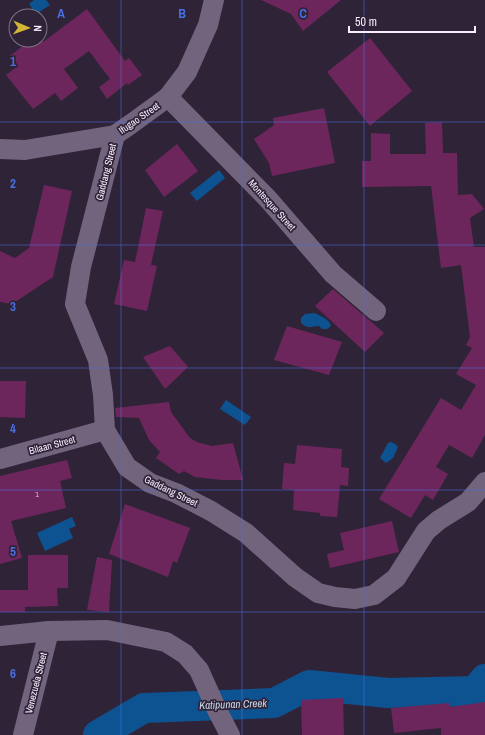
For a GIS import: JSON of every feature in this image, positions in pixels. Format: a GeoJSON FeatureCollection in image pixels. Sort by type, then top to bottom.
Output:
{"type":"FeatureCollection","features":[{"type":"Feature","properties":{"kind":"street","name":"Ifugao Street"},"geometry":{"type":"LineString","coordinates":[[0,149],[25,150],[115,135],[168,97],[187,72],[208,25],[214,0]]}},
{"type":"Feature","properties":{"kind":"street","name":"Montesque Street"},"geometry":{"type":"LineString","coordinates":[[168,97],[268,199],[333,274],[376,311]]}},
{"type":"Feature","properties":{"kind":"street","name":"Gaddang Street"},"geometry":{"type":"LineString","coordinates":[[115,135],[81,267],[75,304],[98,360],[103,395],[105,430],[127,467],[150,483],[212,511],[246,533],[295,577],[318,593],[354,599],[374,595],[396,578],[426,531],[439,520],[468,502],[485,482]]}},
{"type":"Feature","properties":{"kind":"street","name":"Bilaan Street"},"geometry":{"type":"LineString","coordinates":[[0,459],[105,430]]}},
{"type":"Feature","properties":{"kind":"street"},"geometry":{"type":"LineString","coordinates":[[0,636],[49,631],[107,630],[166,642],[185,654],[199,670],[216,710],[230,735]]}},
{"type":"Feature","properties":{"kind":"street","name":"Venezuela Street"},"geometry":{"type":"LineString","coordinates":[[22,735],[49,631]]}},
{"type":"Feature","properties":{"kind":"water"},"geometry":{"type":"Polygon","coordinates":[[[34,0],[46,0],[50,5],[45,8],[32,8],[29,4],[34,0]]]}},
{"type":"Feature","properties":{"kind":"water"},"geometry":{"type":"Polygon","coordinates":[[[219,170],[225,178],[197,201],[190,193],[219,170]]]}},
{"type":"Feature","properties":{"kind":"water"},"geometry":{"type":"Polygon","coordinates":[[[315,313],[327,320],[331,326],[327,329],[322,329],[319,326],[308,327],[301,323],[301,318],[305,314],[315,313]]]}},
{"type":"Feature","properties":{"kind":"water"},"geometry":{"type":"Polygon","coordinates":[[[226,400],[251,417],[245,425],[220,409],[226,400]]]}},
{"type":"Feature","properties":{"kind":"water"},"geometry":{"type":"Polygon","coordinates":[[[391,442],[398,447],[393,458],[386,463],[380,458],[388,443],[391,442]]]}},
{"type":"Feature","properties":{"kind":"water"},"geometry":{"type":"Polygon","coordinates":[[[72,517],[76,526],[69,529],[73,538],[45,551],[37,533],[72,517]]]}},
{"type":"Feature","properties":{"kind":"building"},"geometry":{"type":"Polygon","coordinates":[[[261,0],[341,0],[303,31],[291,14],[261,0]]]}},
{"type":"Feature","properties":{"kind":"building"},"geometry":{"type":"Polygon","coordinates":[[[87,9],[125,61],[129,58],[142,75],[128,85],[127,83],[107,99],[99,87],[110,79],[89,51],[64,69],[78,88],[61,101],[55,93],[33,109],[6,75],[18,66],[10,56],[20,48],[48,48],[48,38],[87,9]]]}},
{"type":"Feature","properties":{"kind":"building"},"geometry":{"type":"Polygon","coordinates":[[[370,38],[412,91],[370,126],[327,72],[370,38]]]}},
{"type":"Feature","properties":{"kind":"building"},"geometry":{"type":"Polygon","coordinates":[[[324,108],[335,163],[272,176],[269,163],[254,139],[274,125],[273,118],[324,108]]]}},
{"type":"Feature","properties":{"kind":"building"},"geometry":{"type":"Polygon","coordinates":[[[442,122],[443,153],[457,153],[458,195],[472,194],[484,209],[470,218],[474,247],[485,247],[485,435],[472,458],[449,445],[436,467],[448,474],[433,500],[425,495],[411,518],[379,499],[441,398],[461,410],[476,385],[456,374],[472,348],[466,345],[470,337],[461,265],[441,268],[431,186],[362,187],[362,161],[371,161],[371,133],[390,134],[390,154],[426,154],[425,123],[442,122]]]}},
{"type":"Feature","properties":{"kind":"building"},"geometry":{"type":"Polygon","coordinates":[[[177,144],[198,171],[164,197],[145,170],[177,144]]]}},
{"type":"Feature","properties":{"kind":"building"},"geometry":{"type":"Polygon","coordinates":[[[44,185],[72,191],[53,277],[12,304],[0,302],[0,251],[15,258],[29,248],[44,185]]]}},
{"type":"Feature","properties":{"kind":"building"},"geometry":{"type":"Polygon","coordinates":[[[146,208],[163,211],[151,265],[157,266],[147,311],[114,304],[124,260],[135,262],[146,208]]]}},
{"type":"Feature","properties":{"kind":"building"},"geometry":{"type":"Polygon","coordinates":[[[333,289],[384,333],[365,352],[315,306],[333,289]]]}},
{"type":"Feature","properties":{"kind":"building"},"geometry":{"type":"Polygon","coordinates":[[[287,326],[342,342],[329,375],[274,360],[287,326]]]}},
{"type":"Feature","properties":{"kind":"building"},"geometry":{"type":"Polygon","coordinates":[[[170,346],[188,367],[165,389],[143,357],[170,346]]]}},
{"type":"Feature","properties":{"kind":"building"},"geometry":{"type":"Polygon","coordinates":[[[0,381],[26,381],[25,418],[0,417],[0,381]]]}},
{"type":"Feature","properties":{"kind":"building"},"geometry":{"type":"Polygon","coordinates":[[[169,402],[171,412],[190,438],[197,442],[212,446],[233,443],[243,480],[222,480],[195,477],[184,471],[179,474],[156,458],[160,452],[149,440],[139,418],[116,417],[115,408],[169,402]]]}},
{"type":"Feature","properties":{"kind":"building"},"geometry":{"type":"Polygon","coordinates":[[[297,445],[342,449],[341,467],[349,468],[348,486],[340,485],[337,517],[320,516],[320,513],[293,510],[294,490],[282,489],[284,463],[295,464],[297,445]]]}},
{"type":"Feature","properties":{"kind":"building"},"geometry":{"type":"Polygon","coordinates":[[[67,460],[72,478],[60,481],[66,508],[11,521],[22,558],[0,564],[0,476],[67,460]]]}},
{"type":"Feature","properties":{"kind":"building"},"geometry":{"type":"Polygon","coordinates":[[[125,504],[190,528],[177,563],[173,561],[168,577],[109,554],[125,504]]]}},
{"type":"Feature","properties":{"kind":"building"},"geometry":{"type":"Polygon","coordinates":[[[392,521],[399,552],[330,568],[327,554],[344,550],[340,533],[392,521]]]}},
{"type":"Feature","properties":{"kind":"building"},"geometry":{"type":"Polygon","coordinates":[[[28,555],[68,555],[68,588],[57,588],[58,606],[25,607],[25,612],[0,612],[0,590],[28,590],[28,555]]]}},
{"type":"Feature","properties":{"kind":"building"},"geometry":{"type":"Polygon","coordinates":[[[97,557],[112,560],[109,612],[87,610],[97,557]]]}},
{"type":"Feature","properties":{"kind":"building"},"geometry":{"type":"Polygon","coordinates":[[[343,698],[344,735],[302,735],[301,700],[343,698]]]}},
{"type":"Feature","properties":{"kind":"building"},"geometry":{"type":"Polygon","coordinates":[[[485,702],[485,735],[441,735],[441,728],[394,733],[391,708],[449,703],[449,707],[485,702]]]}},
{"type":"Feature","properties":{"kind":"waterway","name":"Katipunan Creek"},"geometry":{"type":"LineString","coordinates":[[98,735],[144,708],[274,703],[309,685],[388,693],[475,691],[485,679]]}}]}
